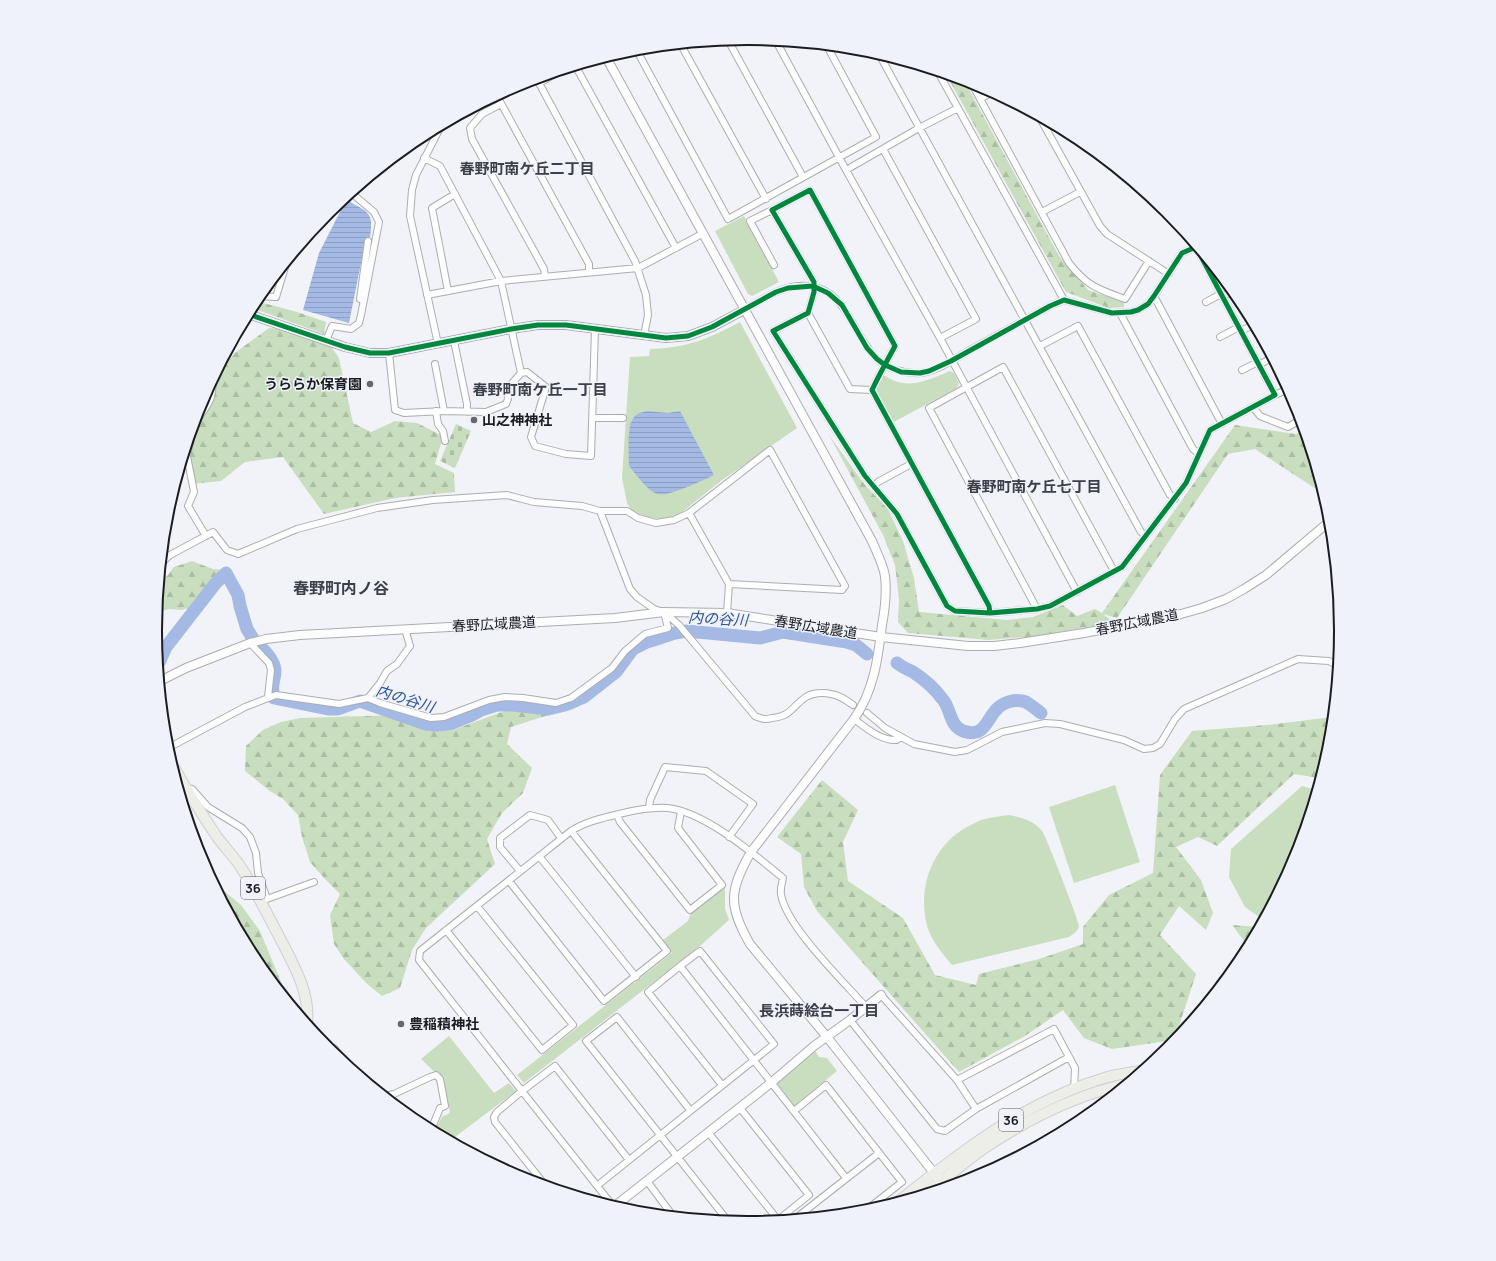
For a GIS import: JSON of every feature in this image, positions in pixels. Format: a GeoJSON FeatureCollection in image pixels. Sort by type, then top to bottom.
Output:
{"type":"FeatureCollection","features":[{"type":"Feature","properties":{"kind":"main road","name":"36"},"geometry":{"type":"LineString","coordinates":[[187,797],[238,863],[264,900],[303,989],[308,1017]]}},
{"type":"Feature","properties":{"kind":"main road","name":"36"},"geometry":{"type":"LineString","coordinates":[[908,1194],[977,1140],[1003,1124],[1041,1104],[1074,1090],[1108,1077],[1132,1073]]}},
{"type":"Feature","properties":{"kind":"main road","name":"36"},"geometry":{"type":"LineString","coordinates":[[947,1181],[983,1150],[1044,1113],[1076,1099],[1113,1088]]}},
{"type":"Feature","properties":{"kind":"street"},"geometry":{"type":"LineString","coordinates":[[731,45],[803,178]]}},
{"type":"Feature","properties":{"kind":"street"},"geometry":{"type":"LineString","coordinates":[[779,46],[940,338],[1077,592]]}},
{"type":"Feature","properties":{"kind":"street"},"geometry":{"type":"LineString","coordinates":[[683,49],[766,199]]}},
{"type":"Feature","properties":{"kind":"street"},"geometry":{"type":"LineString","coordinates":[[639,55],[728,219],[876,137],[830,51]]}},
{"type":"Feature","properties":{"kind":"street"},"geometry":{"type":"LineString","coordinates":[[883,61],[1141,532],[1145,536]]}},
{"type":"Feature","properties":{"kind":"street"},"geometry":{"type":"LineString","coordinates":[[609,62],[872,541],[885,576],[886,598],[881,637],[872,682],[867,696],[854,719],[751,852],[740,871],[736,882],[734,898],[736,912],[741,928],[750,944],[826,1036],[942,1183]]}},
{"type":"Feature","properties":{"kind":"street"},"geometry":{"type":"LineString","coordinates":[[578,70],[676,248]]}},
{"type":"Feature","properties":{"kind":"street"},"geometry":{"type":"LineString","coordinates":[[941,78],[1064,300]]}},
{"type":"Feature","properties":{"kind":"street"},"geometry":{"type":"LineString","coordinates":[[540,84],[638,268],[646,295],[648,315],[644,336]]}},
{"type":"Feature","properties":{"kind":"street"},"geometry":{"type":"LineString","coordinates":[[976,92],[1070,263],[1080,276],[1096,289],[1125,299],[1149,260]]}},
{"type":"Feature","properties":{"kind":"street"},"geometry":{"type":"LineString","coordinates":[[980,99],[986,96]]}},
{"type":"Feature","properties":{"kind":"street"},"geometry":{"type":"LineString","coordinates":[[499,101],[589,264],[589,272]]}},
{"type":"Feature","properties":{"kind":"street"},"geometry":{"type":"LineString","coordinates":[[501,104],[482,114],[470,128],[472,139],[544,269],[545,276]]}},
{"type":"Feature","properties":{"kind":"street"},"geometry":{"type":"LineString","coordinates":[[846,170],[919,128],[958,108]]}},
{"type":"Feature","properties":{"kind":"street"},"geometry":{"type":"LineString","coordinates":[[1044,125],[1100,226],[1107,234],[1169,274]]}},
{"type":"Feature","properties":{"kind":"street"},"geometry":{"type":"LineString","coordinates":[[436,135],[416,175],[412,190],[410,216],[438,344]]}},
{"type":"Feature","properties":{"kind":"street"},"geometry":{"type":"LineString","coordinates":[[883,149],[976,319],[940,338]]}},
{"type":"Feature","properties":{"kind":"street"},"geometry":{"type":"LineString","coordinates":[[424,158],[440,166],[501,281],[521,372]]}},
{"type":"Feature","properties":{"kind":"street"},"geometry":{"type":"LineString","coordinates":[[774,265],[750,221],[810,190],[895,346],[872,390]]}},
{"type":"Feature","properties":{"kind":"street"},"geometry":{"type":"LineString","coordinates":[[1042,212],[1080,192]]}},
{"type":"Feature","properties":{"kind":"street"},"geometry":{"type":"LineString","coordinates":[[448,291],[432,208],[455,194]]}},
{"type":"Feature","properties":{"kind":"street"},"geometry":{"type":"LineString","coordinates":[[326,341],[332,326],[351,329],[359,323],[361,315],[379,222],[374,212],[355,196]]}},
{"type":"Feature","properties":{"kind":"street"},"geometry":{"type":"LineString","coordinates":[[772,210],[814,282],[814,292],[808,313],[850,389],[872,390]]}},
{"type":"Feature","properties":{"kind":"street"},"geometry":{"type":"LineString","coordinates":[[428,295],[501,281],[638,268],[702,234]]}},
{"type":"Feature","properties":{"kind":"street"},"geometry":{"type":"LineString","coordinates":[[361,315],[358,313],[368,242]]}},
{"type":"Feature","properties":{"kind":"street"},"geometry":{"type":"LineString","coordinates":[[254,316],[326,341],[370,353],[389,353],[538,325],[566,325],[666,338],[688,336],[712,327],[776,292],[788,288],[813,286],[828,293],[842,305],[867,348],[877,359],[885,365],[901,372],[920,373],[929,371],[952,361],[1050,306],[1064,300],[1112,313],[1138,310],[1148,304],[1182,253],[1192,249]]}},
{"type":"Feature","properties":{"kind":"street"},"geometry":{"type":"LineString","coordinates":[[1211,272],[1275,395]]}},
{"type":"Feature","properties":{"kind":"street"},"geometry":{"type":"LineString","coordinates":[[267,296],[276,297],[283,274]]}},
{"type":"Feature","properties":{"kind":"street"},"geometry":{"type":"LineString","coordinates":[[1206,302],[1227,293]]}},
{"type":"Feature","properties":{"kind":"street"},"geometry":{"type":"LineString","coordinates":[[1154,296],[1222,424]]}},
{"type":"Feature","properties":{"kind":"street"},"geometry":{"type":"LineString","coordinates":[[808,313],[773,331],[864,476],[897,514],[947,606],[955,611],[990,613],[1037,609],[1050,606],[1122,567],[1186,483],[1210,430],[1282,392]]}},
{"type":"Feature","properties":{"kind":"street"},"geometry":{"type":"LineString","coordinates":[[1120,313],[1193,449],[1199,454]]}},
{"type":"Feature","properties":{"kind":"street"},"geometry":{"type":"LineString","coordinates":[[1040,346],[1078,326],[1170,495],[1175,499]]}},
{"type":"Feature","properties":{"kind":"street"},"geometry":{"type":"LineString","coordinates":[[1220,337],[1248,327]]}},
{"type":"Feature","properties":{"kind":"street"},"geometry":{"type":"LineString","coordinates":[[521,372],[527,372],[546,387],[531,437],[535,446],[566,454],[591,456],[595,329]]}},
{"type":"Feature","properties":{"kind":"street"},"geometry":{"type":"LineString","coordinates":[[454,341],[467,404],[467,412]]}},
{"type":"Feature","properties":{"kind":"street"},"geometry":{"type":"LineString","coordinates":[[389,353],[395,410],[404,413],[436,411],[486,412],[506,404],[508,399],[507,389],[521,372]]}},
{"type":"Feature","properties":{"kind":"street"},"geometry":{"type":"LineString","coordinates":[[1242,370],[1267,360]]}},
{"type":"Feature","properties":{"kind":"street"},"geometry":{"type":"LineString","coordinates":[[435,364],[444,411]]}},
{"type":"Feature","properties":{"kind":"street"},"geometry":{"type":"LineString","coordinates":[[1037,609],[929,408],[1003,367],[1114,571]]}},
{"type":"Feature","properties":{"kind":"street"},"geometry":{"type":"LineString","coordinates":[[872,390],[989,606],[990,613]]}},
{"type":"Feature","properties":{"kind":"street"},"geometry":{"type":"LineString","coordinates":[[1253,407],[1260,416],[1288,426],[1295,423]]}},
{"type":"Feature","properties":{"kind":"street"},"geometry":{"type":"LineString","coordinates":[[436,411],[438,424],[443,431],[446,441]]}},
{"type":"Feature","properties":{"kind":"street"},"geometry":{"type":"LineString","coordinates":[[593,418],[622,418]]}},
{"type":"Feature","properties":{"kind":"street"},"geometry":{"type":"LineString","coordinates":[[168,558],[212,532],[227,550],[238,554],[297,529],[377,508],[474,496],[507,496],[534,502],[582,506],[600,511],[627,511],[638,518],[656,523],[674,520],[689,513],[770,450],[845,586],[842,590],[729,584]]}},
{"type":"Feature","properties":{"kind":"street"},"geometry":{"type":"LineString","coordinates":[[188,461],[194,492],[188,506],[206,536]]}},
{"type":"Feature","properties":{"kind":"street"},"geometry":{"type":"LineString","coordinates":[[874,486],[878,482],[911,464]]}},
{"type":"Feature","properties":{"kind":"street"},"geometry":{"type":"LineString","coordinates":[[600,511],[630,589],[637,597],[654,609],[664,612],[679,625],[755,716],[764,720],[782,717],[789,713],[806,697],[816,694],[830,693],[841,697],[853,705]]}},
{"type":"Feature","properties":{"kind":"street"},"geometry":{"type":"LineString","coordinates":[[689,513],[729,584],[727,614]]}},
{"type":"Feature","properties":{"kind":"street","name":"春野広域農道"},"geometry":{"type":"LineString","coordinates":[[165,678],[186,668],[250,643],[266,639],[300,635],[615,618],[664,612],[727,614],[881,637],[968,646],[994,646],[1084,632],[1182,614],[1226,599],[1244,590],[1266,575],[1324,526]]}},
{"type":"Feature","properties":{"kind":"street"},"geometry":{"type":"LineString","coordinates":[[174,745],[245,707],[272,696],[339,704],[368,698],[431,718],[444,717],[489,700],[505,698],[523,698],[556,703],[571,698],[612,668],[624,651],[645,634],[668,628],[664,612]]}},
{"type":"Feature","properties":{"kind":"street"},"geometry":{"type":"LineString","coordinates":[[368,698],[387,671],[397,664],[410,646],[405,629]]}},
{"type":"Feature","properties":{"kind":"street"},"geometry":{"type":"LineString","coordinates":[[250,643],[269,663],[271,670],[272,696]]}},
{"type":"Feature","properties":{"kind":"street"},"geometry":{"type":"LineString","coordinates":[[867,713],[885,728],[914,744],[955,752],[967,750],[1002,732],[1046,723],[1060,724],[1124,740],[1144,749],[1153,748],[1160,744],[1175,719],[1184,709],[1298,659],[1329,661],[1332,663]]}},
{"type":"Feature","properties":{"kind":"street"},"geometry":{"type":"LineString","coordinates":[[854,719],[872,732],[891,740],[897,740],[900,737]]}},
{"type":"Feature","properties":{"kind":"street"},"geometry":{"type":"LineString","coordinates":[[649,808],[650,800],[665,767],[706,771],[753,804],[729,837]]}},
{"type":"Feature","properties":{"kind":"street"},"geometry":{"type":"LineString","coordinates":[[186,796],[192,789],[208,807],[242,828],[250,837],[256,853],[258,873],[264,900],[314,882]]}},
{"type":"Feature","properties":{"kind":"street"},"geometry":{"type":"LineString","coordinates":[[609,1199],[419,960],[420,951],[561,838],[582,824],[649,808],[668,808],[701,818],[717,827],[783,878],[780,892],[793,921],[803,936],[866,1007]]}},
{"type":"Feature","properties":{"kind":"street"},"geometry":{"type":"LineString","coordinates":[[616,815],[690,910],[722,885],[678,828],[681,811]]}},
{"type":"Feature","properties":{"kind":"street"},"geometry":{"type":"LineString","coordinates":[[520,872],[500,847],[500,838],[530,815],[548,820],[561,838]]}},
{"type":"Feature","properties":{"kind":"street"},"geometry":{"type":"LineString","coordinates":[[509,881],[604,1001],[636,977],[667,951],[571,831]]}},
{"type":"Feature","properties":{"kind":"street"},"geometry":{"type":"LineString","coordinates":[[540,856],[636,977]]}},
{"type":"Feature","properties":{"kind":"street"},"geometry":{"type":"LineString","coordinates":[[446,930],[542,1050],[573,1025],[477,906]]}},
{"type":"Feature","properties":{"kind":"street"},"geometry":{"type":"LineString","coordinates":[[598,1185],[690,1110],[722,1086],[774,1044],[700,951],[648,992],[722,1086]]}},
{"type":"Feature","properties":{"kind":"street"},"geometry":{"type":"LineString","coordinates":[[680,966],[846,1178]]}},
{"type":"Feature","properties":{"kind":"street"},"geometry":{"type":"LineString","coordinates":[[620,1202],[740,1108],[826,1036],[850,1020],[881,995],[957,1080],[976,1109]]}},
{"type":"Feature","properties":{"kind":"street"},"geometry":{"type":"LineString","coordinates":[[690,1110],[617,1017],[586,1041],[724,1215]]}},
{"type":"Feature","properties":{"kind":"street"},"geometry":{"type":"LineString","coordinates":[[850,1020],[937,1129],[945,1131],[976,1109],[1070,1057]]}},
{"type":"Feature","properties":{"kind":"street"},"geometry":{"type":"LineString","coordinates":[[957,1080],[1054,1029],[1075,1068],[1074,1090]]}},
{"type":"Feature","properties":{"kind":"street"},"geometry":{"type":"LineString","coordinates":[[536,1176],[495,1122],[494,1117],[497,1112],[522,1091],[555,1066],[629,1160]]}},
{"type":"Feature","properties":{"kind":"street"},"geometry":{"type":"LineString","coordinates":[[391,1095],[436,1075],[440,1079],[445,1106],[440,1108],[433,1124]]}},
{"type":"Feature","properties":{"kind":"street"},"geometry":{"type":"LineString","coordinates":[[794,1111],[826,1085],[902,1182],[877,1201]]}},
{"type":"Feature","properties":{"kind":"street"},"geometry":{"type":"LineString","coordinates":[[740,1108],[809,1195],[784,1215]]}},
{"type":"Feature","properties":{"kind":"street"},"geometry":{"type":"LineString","coordinates":[[708,1132],[774,1215]]}},
{"type":"Feature","properties":{"kind":"street"},"geometry":{"type":"LineString","coordinates":[[802,1213],[879,1153]]}},
{"type":"Feature","properties":{"kind":"street"},"geometry":{"type":"LineString","coordinates":[[647,1181],[669,1211]]}},
{"type":"Feature","properties":{"kind":"green space"},"geometry":{"type":"Polygon","coordinates":[[[950,81],[969,89],[1059,256],[1088,290],[1124,302],[1124,307],[1109,308],[1066,292],[950,81]]]}},
{"type":"Feature","properties":{"kind":"green space"},"geometry":{"type":"Polygon","coordinates":[[[744,216],[779,282],[752,296],[748,294],[715,231],[744,216]]]}},
{"type":"Feature","properties":{"kind":"green space"},"geometry":{"type":"Polygon","coordinates":[[[263,303],[326,322],[324,334],[258,310],[263,303]]]}},
{"type":"Feature","properties":{"kind":"green space"},"geometry":{"type":"Polygon","coordinates":[[[740,322],[797,428],[722,480],[676,517],[651,519],[632,512],[627,503],[622,478],[630,357],[649,356],[650,349],[675,347],[697,342],[740,322]]]}},
{"type":"Feature","properties":{"kind":"green space"},"geometry":{"type":"Polygon","coordinates":[[[269,328],[281,329],[330,345],[339,358],[353,423],[371,432],[395,421],[417,423],[443,436],[435,464],[454,473],[455,492],[395,498],[324,514],[283,457],[245,462],[221,481],[192,484],[189,464],[194,442],[202,419],[212,402],[216,386],[230,359],[236,352],[269,328]]]}},
{"type":"Feature","properties":{"kind":"green space"},"geometry":{"type":"Polygon","coordinates":[[[950,371],[954,373],[959,383],[957,388],[892,423],[876,390],[883,375],[896,381],[918,383],[950,371]]]}},
{"type":"Feature","properties":{"kind":"green space"},"geometry":{"type":"Polygon","coordinates":[[[456,424],[471,431],[455,468],[440,461],[456,424]]]}},
{"type":"Feature","properties":{"kind":"green space"},"geometry":{"type":"Polygon","coordinates":[[[1235,425],[1296,434],[1299,433],[1316,489],[1255,449],[1228,454],[1117,618],[1103,614],[1112,621],[1105,624],[1037,636],[989,640],[908,633],[898,622],[899,599],[895,565],[883,535],[829,435],[865,485],[888,509],[903,541],[914,578],[919,612],[1007,620],[1033,617],[1063,605],[1077,616],[1095,609],[1102,613],[1235,425]]]}},
{"type":"Feature","properties":{"kind":"green space"},"geometry":{"type":"Polygon","coordinates":[[[192,561],[213,569],[227,570],[218,578],[203,599],[194,607],[181,610],[169,609],[163,610],[166,576],[174,567],[192,561]]]}},
{"type":"Feature","properties":{"kind":"green space"},"geometry":{"type":"Polygon","coordinates":[[[583,690],[592,699],[572,710],[542,717],[511,727],[507,744],[532,768],[523,793],[502,813],[487,839],[495,864],[426,928],[412,950],[400,988],[382,996],[366,983],[344,959],[334,944],[330,915],[340,894],[310,862],[302,837],[298,815],[283,799],[270,791],[245,771],[246,746],[263,730],[281,722],[300,718],[400,715],[425,728],[450,731],[513,708],[551,701],[583,690]]]}},
{"type":"Feature","properties":{"kind":"green space"},"geometry":{"type":"Polygon","coordinates":[[[1326,718],[1315,777],[1294,774],[1217,846],[1198,837],[1176,847],[1201,880],[1213,913],[1206,930],[1179,906],[1160,935],[1196,974],[1179,1027],[1166,1041],[1112,1049],[1084,1038],[1063,1010],[1025,1036],[959,1072],[817,911],[804,887],[801,854],[777,837],[822,780],[858,810],[843,842],[848,881],[903,918],[935,975],[976,985],[979,974],[1039,959],[1083,944],[1083,927],[1109,895],[1153,873],[1160,775],[1192,731],[1267,725],[1326,718]]]}},
{"type":"Feature","properties":{"kind":"green space"},"geometry":{"type":"Polygon","coordinates":[[[1115,785],[1140,862],[1074,883],[1049,807],[1115,785]]]}},
{"type":"Feature","properties":{"kind":"green space"},"geometry":{"type":"Polygon","coordinates":[[[1302,786],[1312,789],[1289,855],[1258,916],[1245,907],[1229,877],[1231,849],[1302,786]]]}},
{"type":"Feature","properties":{"kind":"green space"},"geometry":{"type":"Polygon","coordinates":[[[1009,815],[1023,818],[1035,824],[1042,831],[1078,921],[1078,930],[1069,937],[952,965],[933,939],[926,921],[924,907],[927,878],[939,853],[958,832],[981,820],[1009,815]]]}},
{"type":"Feature","properties":{"kind":"green space"},"geometry":{"type":"Polygon","coordinates":[[[723,886],[725,887],[725,909],[729,920],[701,945],[524,1083],[517,1075],[672,953],[663,940],[688,921],[690,915],[723,886]]]}},
{"type":"Feature","properties":{"kind":"green space"},"geometry":{"type":"Polygon","coordinates":[[[224,891],[241,905],[260,931],[283,987],[261,956],[224,891]]]}},
{"type":"Feature","properties":{"kind":"green space"},"geometry":{"type":"Polygon","coordinates":[[[1232,925],[1253,927],[1244,941],[1232,925]]]}},
{"type":"Feature","properties":{"kind":"green space"},"geometry":{"type":"Polygon","coordinates":[[[449,1036],[494,1093],[509,1083],[516,1091],[454,1138],[437,1126],[442,1117],[450,1113],[444,1081],[421,1059],[449,1036]]]}},
{"type":"Feature","properties":{"kind":"green space"},"geometry":{"type":"Polygon","coordinates":[[[815,1051],[819,1057],[827,1058],[837,1071],[794,1106],[775,1082],[815,1051]]]}},
{"type":"Feature","properties":{"kind":"water"},"geometry":{"type":"Polygon","coordinates":[[[350,202],[369,215],[371,224],[370,238],[366,238],[349,323],[303,310],[319,253],[341,210],[350,202]]]}},
{"type":"Feature","properties":{"kind":"water"},"geometry":{"type":"Polygon","coordinates":[[[647,411],[668,413],[680,411],[714,475],[686,488],[670,493],[658,494],[650,490],[629,466],[630,426],[635,416],[647,411]]]}},
{"type":"Feature","properties":{"kind":"waterway","name":"内の谷川"},"geometry":{"type":"LineString","coordinates":[[163,653],[166,647],[215,584],[226,573],[238,595],[247,629],[252,637]]}},
{"type":"Feature","properties":{"kind":"waterway","name":"内の谷川"},"geometry":{"type":"LineString","coordinates":[[258,644],[269,656],[274,666],[275,674],[272,689],[274,698],[328,709],[338,709],[360,701],[426,724],[436,725],[450,724],[481,710],[497,705],[513,705],[548,709],[564,705],[584,697],[616,672],[633,649],[647,642],[675,633],[687,631],[760,638],[783,632],[847,642],[856,645],[867,654]]}},
{"type":"Feature","properties":{"kind":"waterway","name":"内の谷川"},"geometry":{"type":"LineString","coordinates":[[897,663],[926,681],[934,689],[944,701],[953,722],[963,731],[970,733],[980,731],[998,708],[1009,702],[1018,700],[1026,702],[1041,713]]}},
{"type":"Feature","properties":{"kind":"cycle path"},"geometry":{"type":"LineString","coordinates":[[814,286],[814,282],[772,210],[810,190],[895,346],[885,365]]}},
{"type":"Feature","properties":{"kind":"cycle path"},"geometry":{"type":"LineString","coordinates":[[885,365],[901,372],[920,373],[929,371],[951,361],[1050,306],[1064,300],[1112,313],[1138,310],[1148,304],[1182,253],[1192,249]]}},
{"type":"Feature","properties":{"kind":"cycle path"},"geometry":{"type":"LineString","coordinates":[[990,613],[1037,609],[1050,606],[1122,567],[1186,483],[1210,430],[1275,395],[1206,265]]}},
{"type":"Feature","properties":{"kind":"cycle path"},"geometry":{"type":"LineString","coordinates":[[254,316],[345,347],[370,353],[389,353],[538,325],[566,325],[666,338],[688,336],[712,327],[776,292],[788,288],[814,286]]}},
{"type":"Feature","properties":{"kind":"cycle path"},"geometry":{"type":"LineString","coordinates":[[814,286],[828,293],[842,305],[867,348],[885,365]]}},
{"type":"Feature","properties":{"kind":"cycle path"},"geometry":{"type":"LineString","coordinates":[[814,286],[814,292],[808,313],[773,331],[865,476],[897,514],[947,606],[955,611],[990,613]]}},
{"type":"Feature","properties":{"kind":"cycle path"},"geometry":{"type":"LineString","coordinates":[[885,365],[872,390],[989,606],[990,613]]}},
{"type":"Feature","properties":{"kind":"place","name":"うららか保育園"},"geometry":{"type":"Point","coordinates":[370,384]}},
{"type":"Feature","properties":{"kind":"place","name":"山之神神社"},"geometry":{"type":"Point","coordinates":[474,420]}},
{"type":"Feature","properties":{"kind":"place","name":"豊稲積神社"},"geometry":{"type":"Point","coordinates":[401,1024]}},
{"type":"Feature","properties":{"kind":"district","name":"春野町南ケ丘二丁目"},"geometry":{"type":"Point","coordinates":[527,169]}},
{"type":"Feature","properties":{"kind":"district","name":"春野町南ケ丘一丁目"},"geometry":{"type":"Point","coordinates":[540,390]}},
{"type":"Feature","properties":{"kind":"district","name":"春野町南ケ丘七丁目"},"geometry":{"type":"Point","coordinates":[1034,487]}},
{"type":"Feature","properties":{"kind":"district","name":"春野町内ノ谷"},"geometry":{"type":"Point","coordinates":[341,588]}},
{"type":"Feature","properties":{"kind":"district","name":"長浜蒔絵台一丁目"},"geometry":{"type":"Point","coordinates":[819,1011]}}]}
